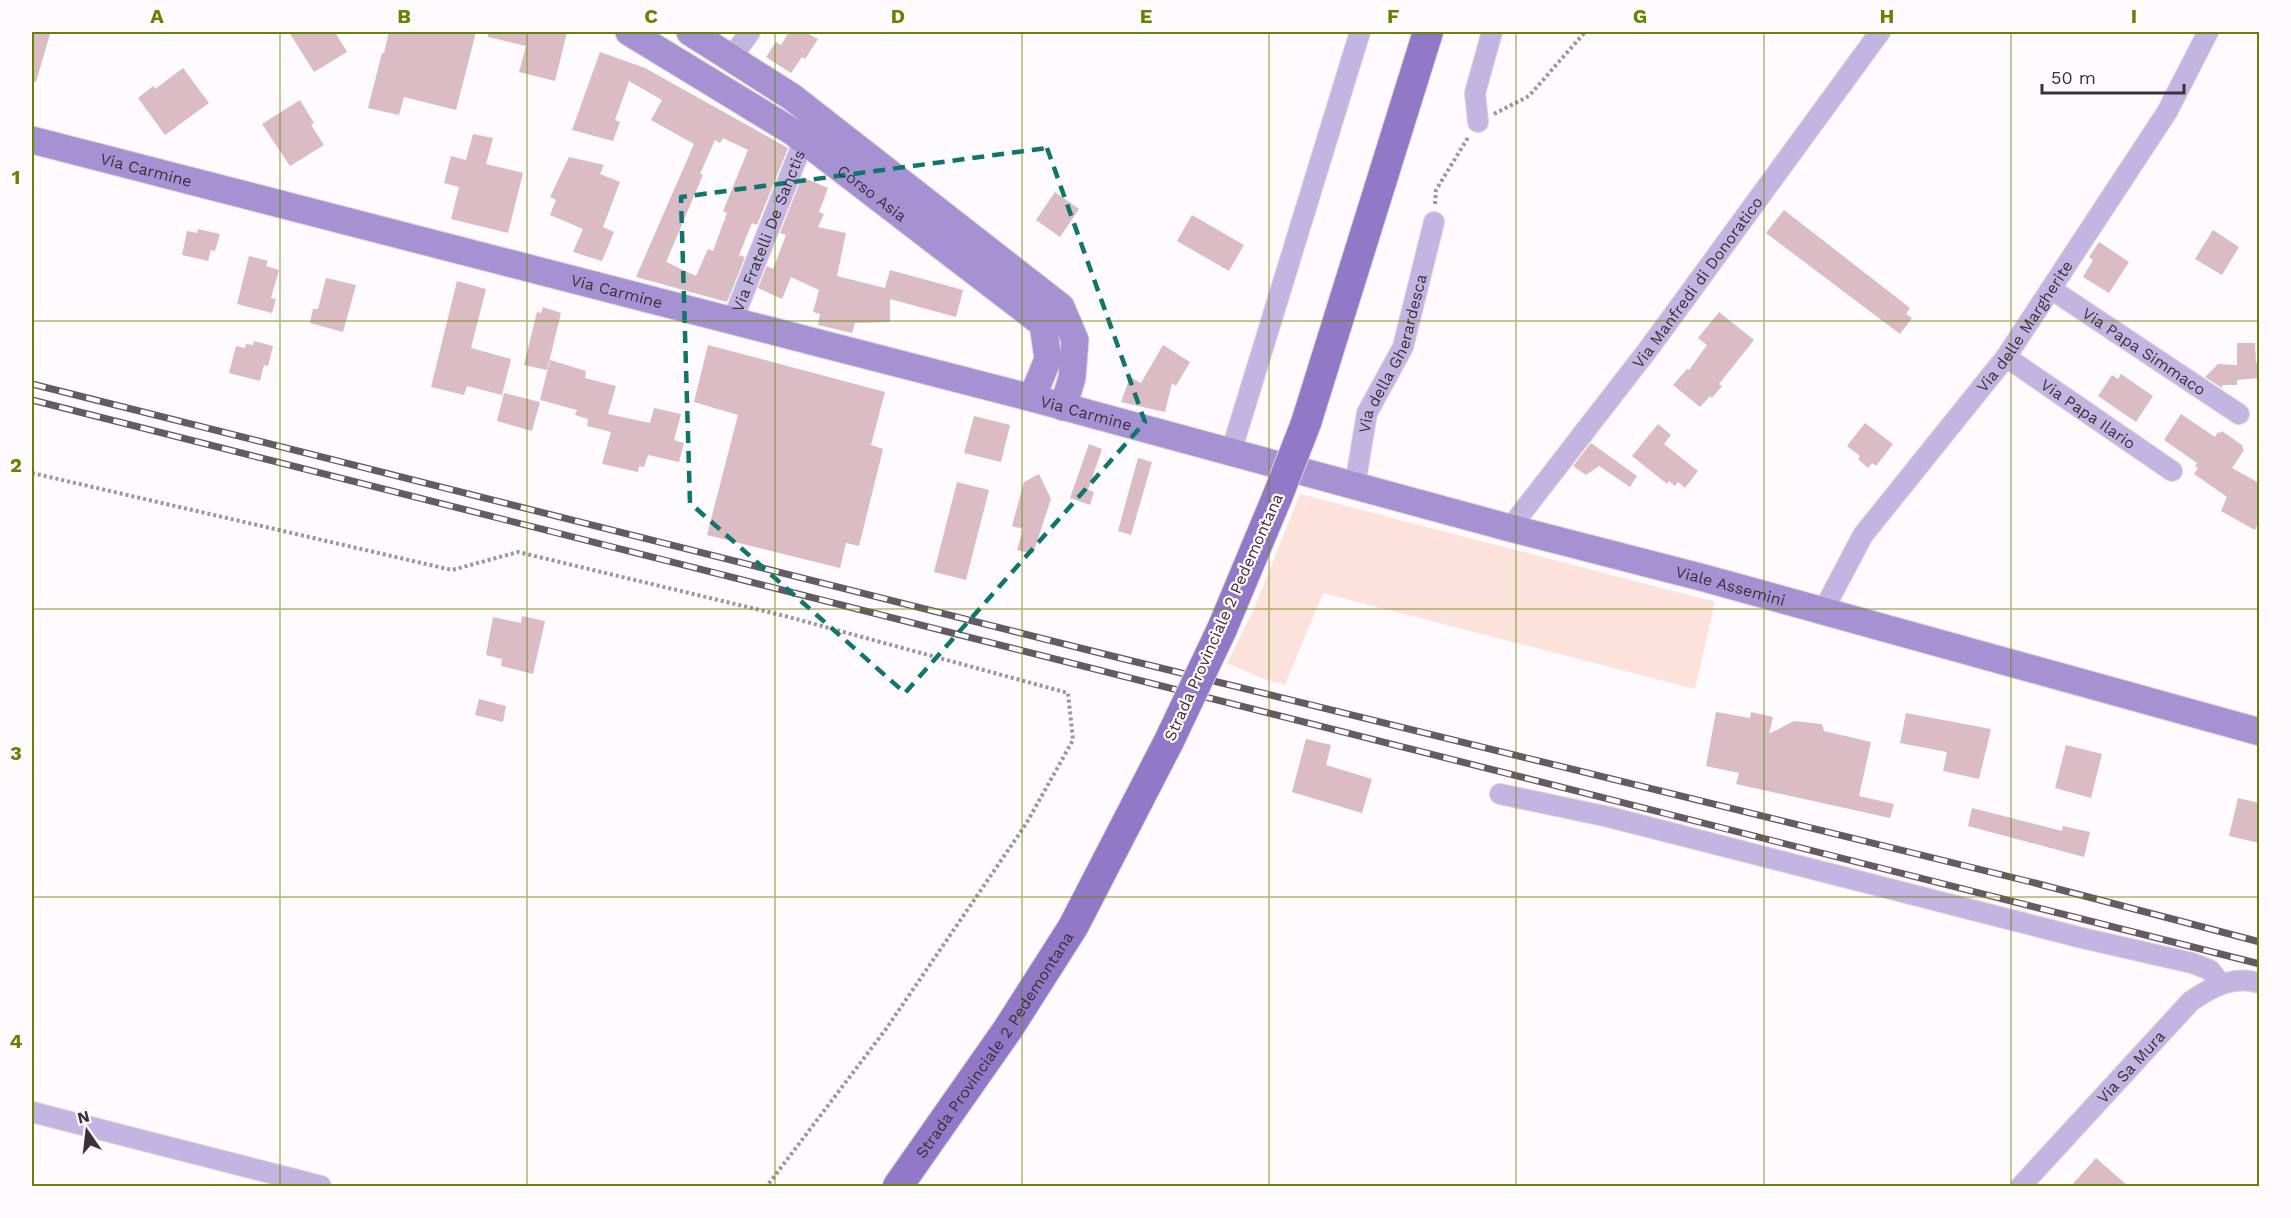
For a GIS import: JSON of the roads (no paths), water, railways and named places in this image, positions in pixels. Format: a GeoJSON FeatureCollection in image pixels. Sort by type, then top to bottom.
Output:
{"type":"FeatureCollection","features":[{"type":"Feature","properties":{"kind":"main road","name":"Corso Asia"},"geometry":{"type":"LineString","coordinates":[[629,32],[804,140],[1043,324],[1048,359],[1032,398]]}},
{"type":"Feature","properties":{"kind":"main road","name":"Corso Asia"},"geometry":{"type":"LineString","coordinates":[[690,32],[792,97],[1061,307],[1075,340],[1072,378],[1063,407]]}},
{"type":"Feature","properties":{"kind":"main road","name":"Strada Provinciale 2 Pedemontana"},"geometry":{"type":"LineString","coordinates":[[898,1186],[1008,1029],[1072,927],[1170,741],[1222,629],[1306,423],[1428,32]]}},
{"type":"Feature","properties":{"kind":"main road","name":"Via Carmine"},"geometry":{"type":"LineString","coordinates":[[32,141],[1201,443]]}},
{"type":"Feature","properties":{"kind":"main road","name":"Viale Assemini"},"geometry":{"type":"LineString","coordinates":[[1201,443],[1823,611],[2259,732]]}},
{"type":"Feature","properties":{"kind":"street"},"geometry":{"type":"LineString","coordinates":[[731,58],[750,32]]}},
{"type":"Feature","properties":{"kind":"street"},"geometry":{"type":"LineString","coordinates":[[1231,452],[1360,32]]}},
{"type":"Feature","properties":{"kind":"street"},"geometry":{"type":"LineString","coordinates":[[1478,122],[1475,93],[1492,32]]}},
{"type":"Feature","properties":{"kind":"street","name":"Via Manfredi di Donoratico"},"geometry":{"type":"LineString","coordinates":[[1510,528],[1650,347],[1880,32]]}},
{"type":"Feature","properties":{"kind":"street","name":"Via delle Margherite"},"geometry":{"type":"LineString","coordinates":[[1823,611],[1863,536],[2006,357],[2167,112],[2208,32]]}},
{"type":"Feature","properties":{"kind":"street","name":"Via Fratelli De Sanctis"},"geometry":{"type":"LineString","coordinates":[[732,322],[804,140]]}},
{"type":"Feature","properties":{"kind":"street","name":"Via della Gherardesca"},"geometry":{"type":"LineString","coordinates":[[1355,485],[1367,413],[1403,347],[1434,222]]}},
{"type":"Feature","properties":{"kind":"street","name":"Via Papa Simmaco"},"geometry":{"type":"LineString","coordinates":[[2051,289],[2239,414]]}},
{"type":"Feature","properties":{"kind":"street","name":"Via Papa Ilario"},"geometry":{"type":"LineString","coordinates":[[2006,357],[2172,471]]}},
{"type":"Feature","properties":{"kind":"street"},"geometry":{"type":"LineString","coordinates":[[1500,794],[1632,823],[2082,938],[2192,963],[2210,970],[2221,984]]}},
{"type":"Feature","properties":{"kind":"street","name":"Via Sa Mura"},"geometry":{"type":"LineString","coordinates":[[2021,1186],[2191,1001],[2231,980],[2259,983]]}},
{"type":"Feature","properties":{"kind":"street"},"geometry":{"type":"LineString","coordinates":[[32,1112],[321,1186]]}},
{"type":"Feature","properties":{"kind":"railway"},"geometry":{"type":"LineString","coordinates":[[32,384],[1108,655],[2035,883],[2260,942]]}},
{"type":"Feature","properties":{"kind":"railway"},"geometry":{"type":"LineString","coordinates":[[32,400],[2260,964]]}}]}
